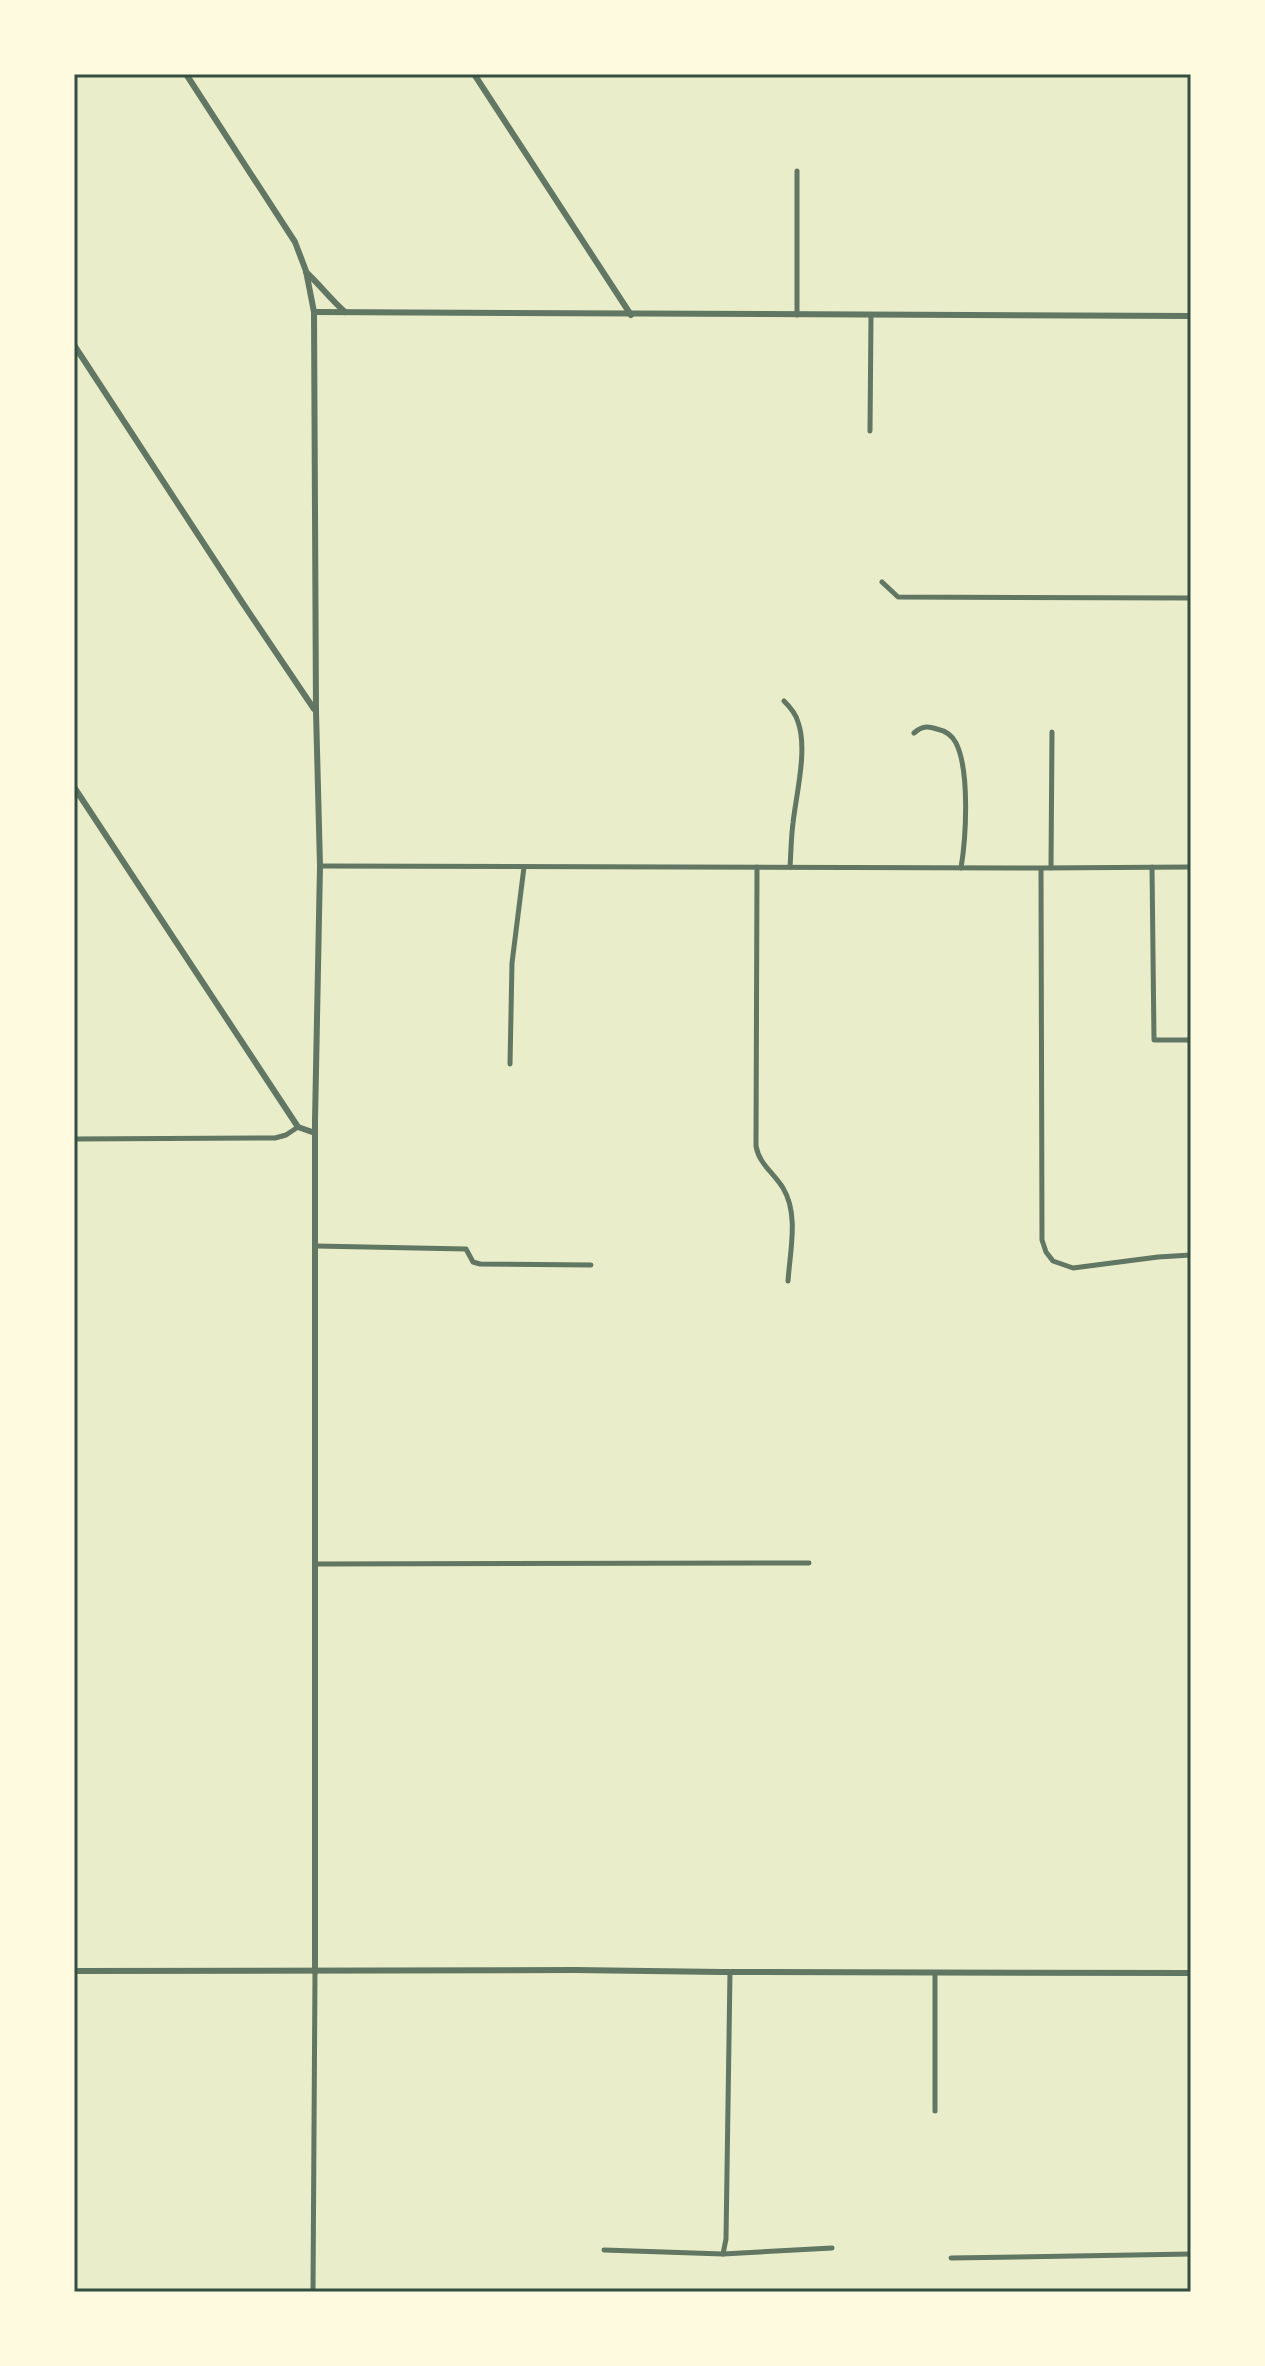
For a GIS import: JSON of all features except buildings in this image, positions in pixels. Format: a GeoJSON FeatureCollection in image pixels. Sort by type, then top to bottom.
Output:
{"type":"FeatureCollection","features":[{"type":"Feature","properties":{"kind":"street"},"geometry":{"type":"LineString","coordinates":[[186,74],[295,242],[306,271],[314,312],[320,866],[315,1133],[313,2292]]}},
{"type":"Feature","properties":{"kind":"street"},"geometry":{"type":"LineString","coordinates":[[474,74],[631,315]]}},
{"type":"Feature","properties":{"kind":"street"},"geometry":{"type":"LineString","coordinates":[[797,171],[797,315]]}},
{"type":"Feature","properties":{"kind":"street"},"geometry":{"type":"LineString","coordinates":[[306,271],[345,312]]}},
{"type":"Feature","properties":{"kind":"street"},"geometry":{"type":"LineString","coordinates":[[314,312],[1191,316]]}},
{"type":"Feature","properties":{"kind":"street"},"geometry":{"type":"LineString","coordinates":[[870,431],[871,315]]}},
{"type":"Feature","properties":{"kind":"street"},"geometry":{"type":"LineString","coordinates":[[74,345],[316,711]]}},
{"type":"Feature","properties":{"kind":"street"},"geometry":{"type":"LineString","coordinates":[[882,582],[898,597],[1191,598]]}},
{"type":"Feature","properties":{"kind":"street"},"geometry":{"type":"LineString","coordinates":[[784,701],[799,723],[801,758],[790,867]]}},
{"type":"Feature","properties":{"kind":"street"},"geometry":{"type":"LineString","coordinates":[[914,733],[928,726],[947,731],[956,743],[965,797],[961,868]]}},
{"type":"Feature","properties":{"kind":"street"},"geometry":{"type":"LineString","coordinates":[[1051,868],[1052,732]]}},
{"type":"Feature","properties":{"kind":"street"},"geometry":{"type":"LineString","coordinates":[[74,787],[298,1127],[315,1133]]}},
{"type":"Feature","properties":{"kind":"street"},"geometry":{"type":"LineString","coordinates":[[320,866],[1191,867]]}},
{"type":"Feature","properties":{"kind":"street"},"geometry":{"type":"LineString","coordinates":[[510,1064],[514,936],[524,867]]}},
{"type":"Feature","properties":{"kind":"street"},"geometry":{"type":"LineString","coordinates":[[757,867],[756,1146],[761,1161],[778,1180],[791,1207],[788,1281]]}},
{"type":"Feature","properties":{"kind":"street"},"geometry":{"type":"LineString","coordinates":[[1152,867],[1154,1040],[1191,1040]]}},
{"type":"Feature","properties":{"kind":"street"},"geometry":{"type":"LineString","coordinates":[[1041,868],[1042,1240],[1046,1252],[1053,1261],[1073,1268],[1191,1255]]}},
{"type":"Feature","properties":{"kind":"street"},"geometry":{"type":"LineString","coordinates":[[74,1139],[275,1138],[298,1127]]}},
{"type":"Feature","properties":{"kind":"street"},"geometry":{"type":"LineString","coordinates":[[316,1246],[466,1249],[473,1262],[480,1264],[591,1265]]}},
{"type":"Feature","properties":{"kind":"street"},"geometry":{"type":"LineString","coordinates":[[316,1564],[809,1563]]}},
{"type":"Feature","properties":{"kind":"street"},"geometry":{"type":"LineString","coordinates":[[74,1971],[1191,1973]]}},
{"type":"Feature","properties":{"kind":"street"},"geometry":{"type":"LineString","coordinates":[[723,2254],[726,2239],[730,1972]]}},
{"type":"Feature","properties":{"kind":"street"},"geometry":{"type":"LineString","coordinates":[[935,1973],[935,2111]]}},
{"type":"Feature","properties":{"kind":"street"},"geometry":{"type":"LineString","coordinates":[[604,2250],[723,2254],[832,2248]]}},
{"type":"Feature","properties":{"kind":"street"},"geometry":{"type":"LineString","coordinates":[[951,2258],[1191,2254]]}}]}
